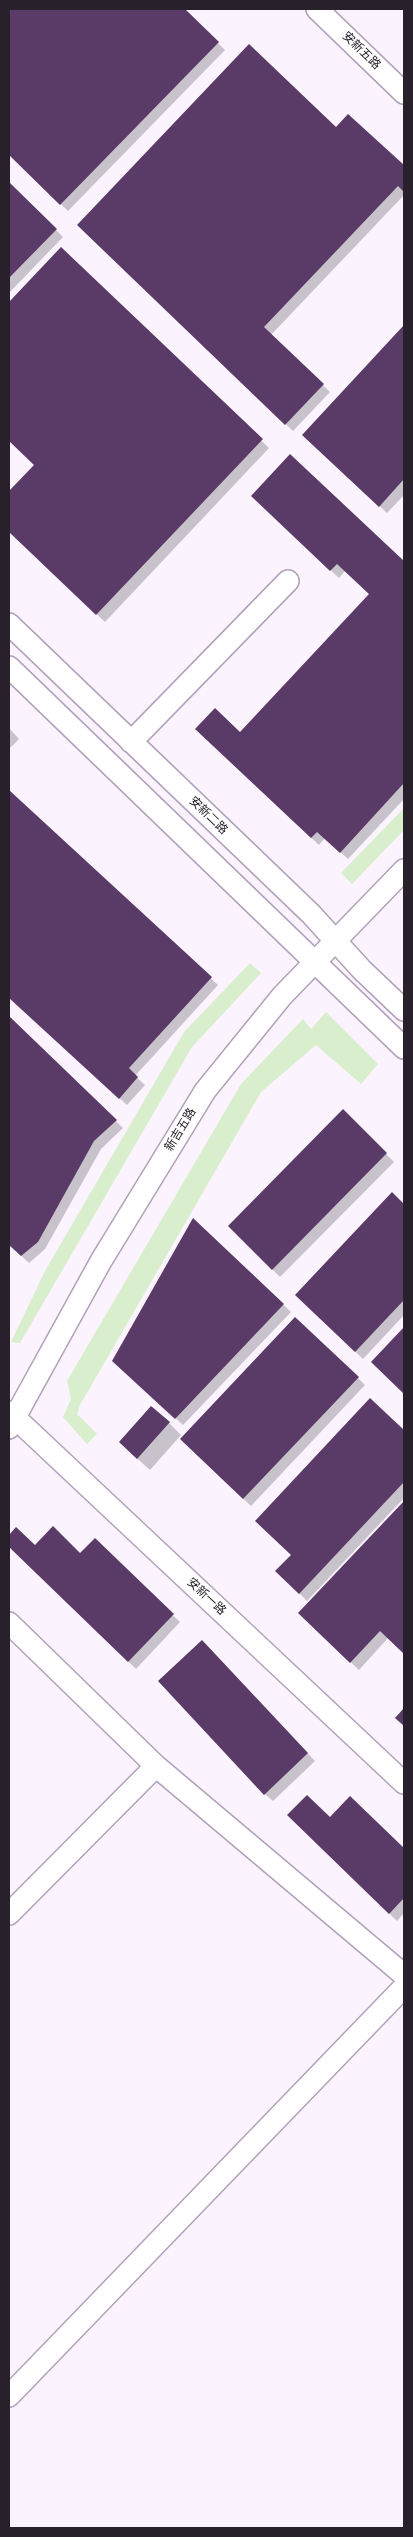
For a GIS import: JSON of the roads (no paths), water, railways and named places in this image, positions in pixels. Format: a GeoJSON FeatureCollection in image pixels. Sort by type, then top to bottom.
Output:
{"type":"FeatureCollection","features":[{"type":"Feature","properties":{"kind":"street","name":"安新五路"},"geometry":{"type":"LineString","coordinates":[[317,9],[404,93]]}},
{"type":"Feature","properties":{"kind":"street"},"geometry":{"type":"LineString","coordinates":[[131,742],[288,581]]}},
{"type":"Feature","properties":{"kind":"street","name":"安新二路"},"geometry":{"type":"LineString","coordinates":[[9,624],[311,914],[336,942],[404,1010]]}},
{"type":"Feature","properties":{"kind":"street"},"geometry":{"type":"LineString","coordinates":[[9,667],[404,1048]]}},
{"type":"Feature","properties":{"kind":"street","name":"新吉五路"},"geometry":{"type":"LineString","coordinates":[[11,1419],[101,1261],[204,1091],[282,996],[404,870]]}},
{"type":"Feature","properties":{"kind":"street","name":"安新一路"},"geometry":{"type":"LineString","coordinates":[[11,1419],[404,1783]]}},
{"type":"Feature","properties":{"kind":"street"},"geometry":{"type":"LineString","coordinates":[[9,1623],[156,1766],[404,1975]]}},
{"type":"Feature","properties":{"kind":"street"},"geometry":{"type":"LineString","coordinates":[[9,1914],[156,1766]]}},
{"type":"Feature","properties":{"kind":"street"},"geometry":{"type":"LineString","coordinates":[[9,2396],[404,1987]]}}]}
